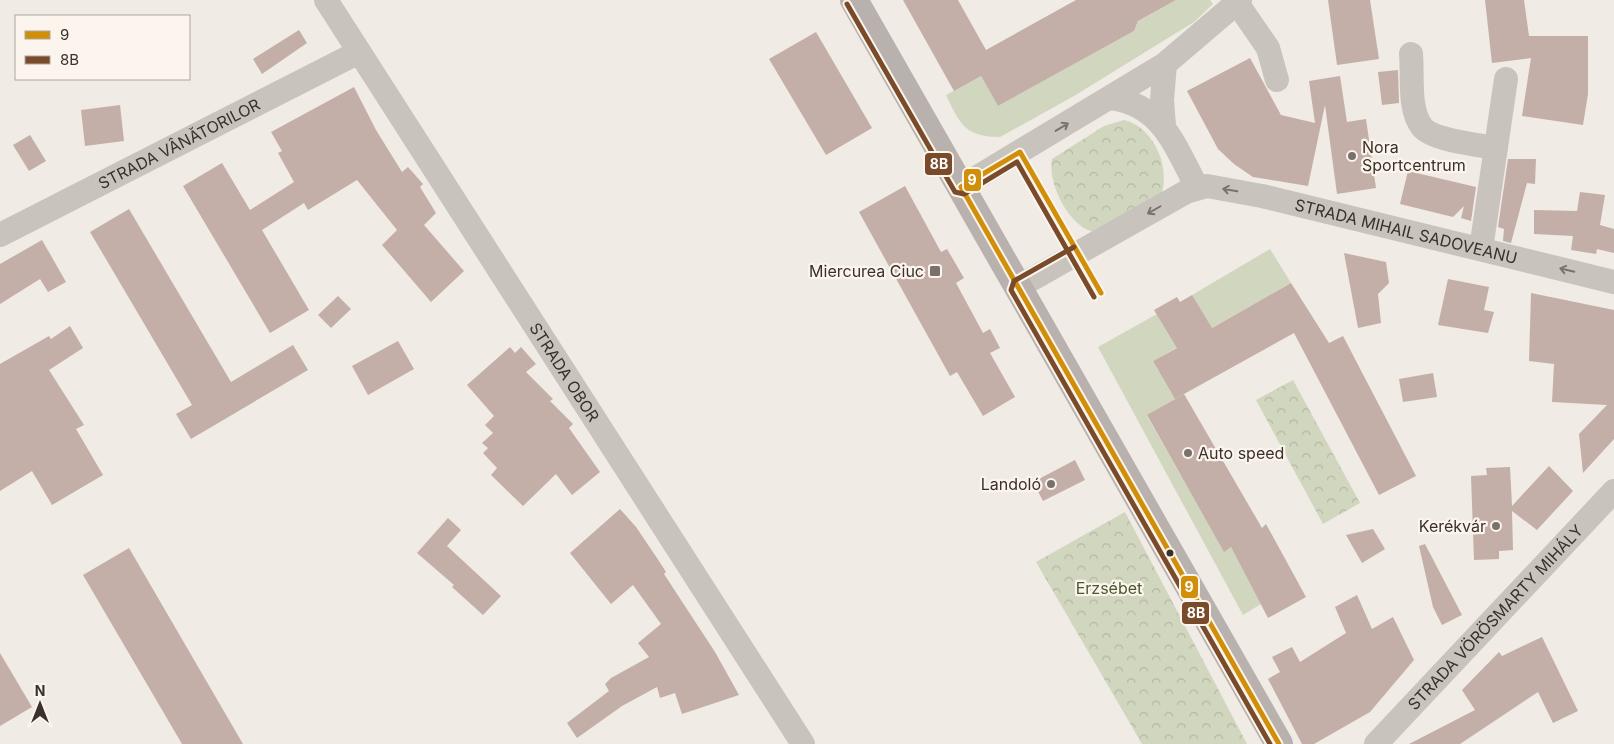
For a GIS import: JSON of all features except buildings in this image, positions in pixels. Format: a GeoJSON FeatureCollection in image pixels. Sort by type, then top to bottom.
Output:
{"type":"FeatureCollection","features":[{"type":"Feature","properties":{"kind":"main road"},"geometry":{"type":"LineString","coordinates":[[854,0],[1279,744]]}},
{"type":"Feature","properties":{"kind":"street","name":"STRADA OBOR"},"geometry":{"type":"LineString","coordinates":[[326,0],[803,744]]}},
{"type":"Feature","properties":{"kind":"street"},"geometry":{"type":"LineString","coordinates":[[961,187],[1165,64],[1238,2],[1268,48],[1277,80]]}},
{"type":"Feature","properties":{"kind":"street","name":"STRADA VÂNĂTORILOR"},"geometry":{"type":"LineString","coordinates":[[0,235],[359,52]]}},
{"type":"Feature","properties":{"kind":"street"},"geometry":{"type":"LineString","coordinates":[[1411,54],[1414,110],[1422,127],[1433,134],[1496,148]]}},
{"type":"Feature","properties":{"kind":"street"},"geometry":{"type":"LineString","coordinates":[[1164,126],[1162,100],[1165,64]]}},
{"type":"Feature","properties":{"kind":"street"},"geometry":{"type":"LineString","coordinates":[[1481,249],[1506,79]]}},
{"type":"Feature","properties":{"kind":"street"},"geometry":{"type":"LineString","coordinates":[[1018,287],[1186,192],[1198,188],[1164,126],[1143,106],[1131,101],[1111,98]]}},
{"type":"Feature","properties":{"kind":"street","name":"STRADA MIHAIL SADOVEANU"},"geometry":{"type":"LineString","coordinates":[[1198,188],[1207,186],[1262,196],[1614,282]]}},
{"type":"Feature","properties":{"kind":"street","name":"STRADA VÖRÖSMARTY MIHÁLY"},"geometry":{"type":"LineString","coordinates":[[1376,744],[1614,491]]}},
{"type":"Feature","properties":{"kind":"green space"},"geometry":{"type":"Polygon","coordinates":[[[1176,0],[1210,0],[1213,4],[1194,22],[1074,96],[1000,137],[979,135],[965,127],[955,114],[946,95],[981,76],[998,106],[1134,31],[1138,21],[1176,0]]]}},
{"type":"Feature","properties":{"kind":"green space"},"geometry":{"type":"Polygon","coordinates":[[[1124,120],[1135,124],[1152,141],[1162,163],[1163,187],[1160,198],[1095,232],[1077,223],[1062,203],[1053,180],[1052,159],[1104,126],[1124,120]]]}},
{"type":"Feature","properties":{"kind":"green space"},"geometry":{"type":"Polygon","coordinates":[[[1270,249],[1291,283],[1153,361],[1175,399],[1147,416],[1224,551],[1231,547],[1261,604],[1243,615],[1098,347],[1157,314],[1194,299],[1192,295],[1270,249]]]}},
{"type":"Feature","properties":{"kind":"green space"},"geometry":{"type":"Polygon","coordinates":[[[1293,380],[1360,503],[1323,524],[1256,400],[1293,380]]]}},
{"type":"Feature","properties":{"kind":"green space","name":"Erzsébet"},"geometry":{"type":"Polygon","coordinates":[[[1125,512],[1247,744],[1142,744],[1036,562],[1125,512]]]}},
{"type":"Feature","properties":{"kind":"transit line","name":"8B"},"geometry":{"type":"LineString","coordinates":[[847,4],[955,192],[964,194],[1017,162],[1094,297]]}},
{"type":"Feature","properties":{"kind":"transit line","name":"9"},"geometry":{"type":"LineString","coordinates":[[1101,293],[1020,152],[961,187],[1279,744]]}},
{"type":"Feature","properties":{"kind":"transit line","name":"8B"},"geometry":{"type":"LineString","coordinates":[[1074,247],[1014,281],[1011,290],[1270,744]]}},
{"type":"Feature","properties":{"kind":"place","name":"Nora Sportcentrum"},"geometry":{"type":"Point","coordinates":[1352,156]}},
{"type":"Feature","properties":{"kind":"place","name":"Miercurea Ciuc"},"geometry":{"type":"Point","coordinates":[935,271]}},
{"type":"Feature","properties":{"kind":"place","name":"Auto speed"},"geometry":{"type":"Point","coordinates":[1188,453]}},
{"type":"Feature","properties":{"kind":"place","name":"Landoló"},"geometry":{"type":"Point","coordinates":[1051,484]}},
{"type":"Feature","properties":{"kind":"place","name":"Kerékvár"},"geometry":{"type":"Point","coordinates":[1496,526]}}]}
